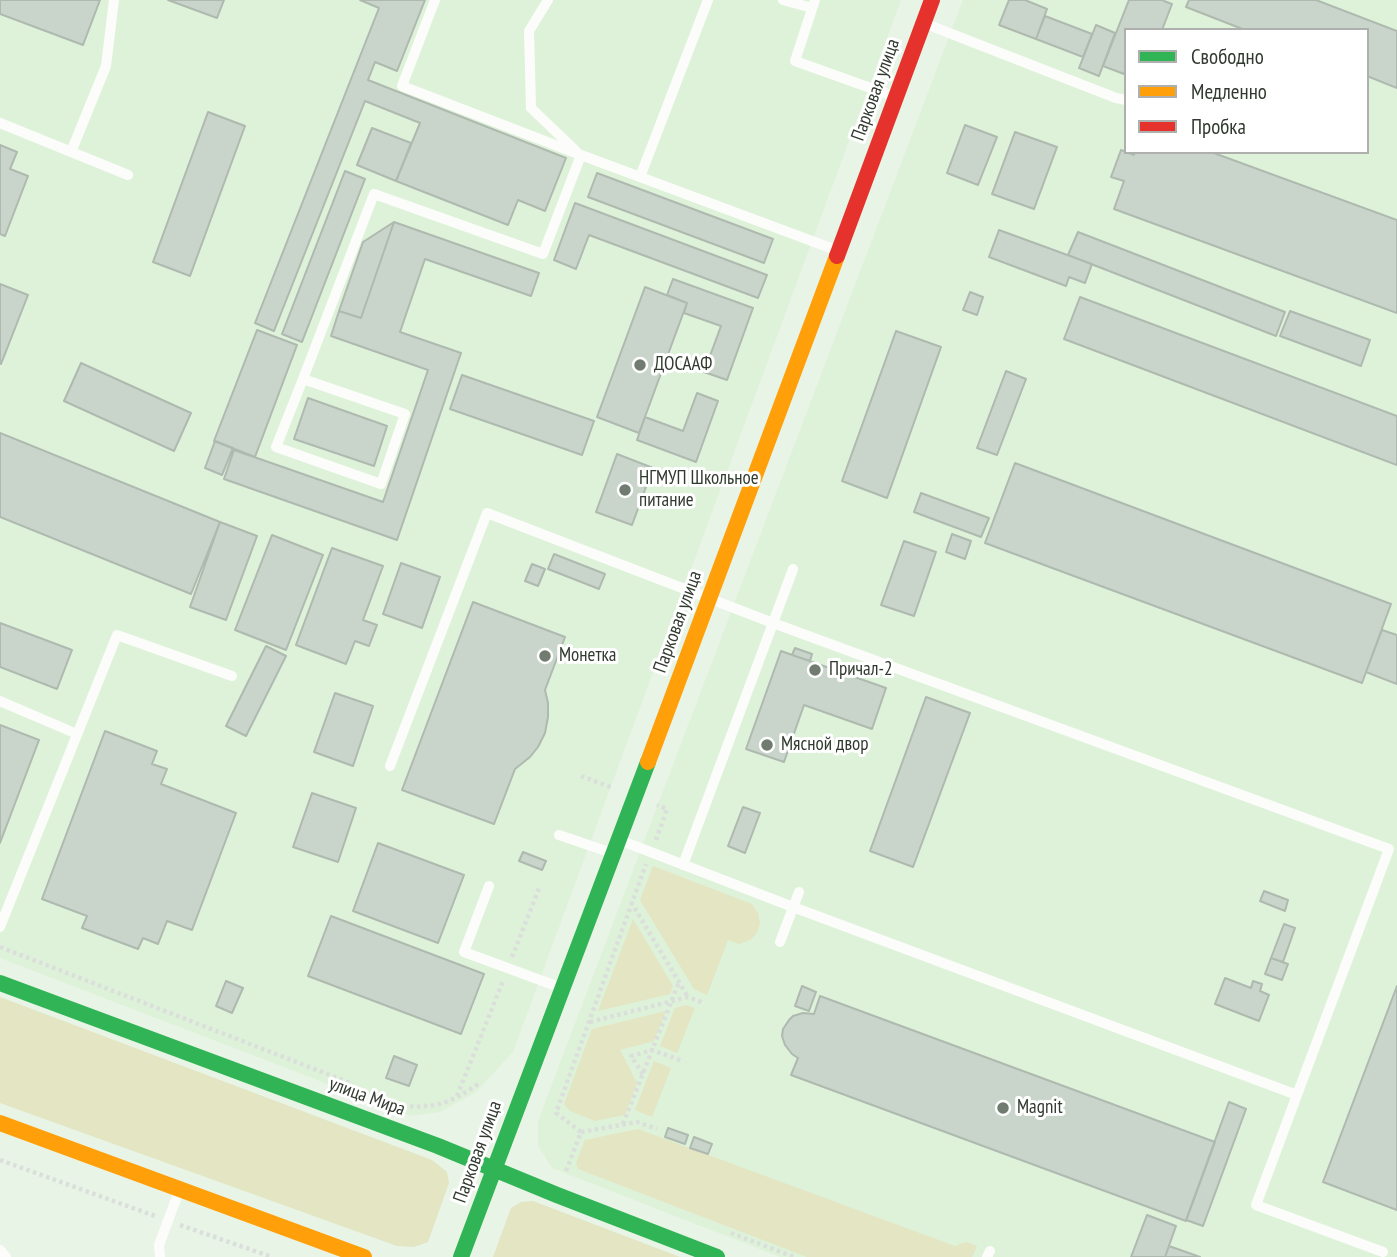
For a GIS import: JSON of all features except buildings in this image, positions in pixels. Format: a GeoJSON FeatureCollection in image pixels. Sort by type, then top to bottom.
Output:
{"type":"FeatureCollection","features":[{"type":"Feature","properties":{"kind":"main road","name":"Парковая улица"},"geometry":{"type":"LineString","coordinates":[[461,1257],[636,797],[932,0]]}},
{"type":"Feature","properties":{"kind":"main road","name":"улица Мира"},"geometry":{"type":"LineString","coordinates":[[0,983],[438,1146],[717,1257]]}},
{"type":"Feature","properties":{"kind":"main road"},"geometry":{"type":"LineString","coordinates":[[0,1123],[363,1257]]}},
{"type":"Feature","properties":{"kind":"lane"},"geometry":{"type":"LineString","coordinates":[[71,152],[106,66],[114,0]]}},
{"type":"Feature","properties":{"kind":"lane"},"geometry":{"type":"LineString","coordinates":[[435,0],[402,86],[838,251]]}},
{"type":"Feature","properties":{"kind":"lane"},"geometry":{"type":"LineString","coordinates":[[548,0],[529,31],[531,108],[581,155]]}},
{"type":"Feature","properties":{"kind":"lane"},"geometry":{"type":"LineString","coordinates":[[640,177],[708,0]]}},
{"type":"Feature","properties":{"kind":"lane"},"geometry":{"type":"LineString","coordinates":[[783,0],[814,4],[795,61],[895,97]]}},
{"type":"Feature","properties":{"kind":"lane"},"geometry":{"type":"LineString","coordinates":[[923,23],[1124,99]]}},
{"type":"Feature","properties":{"kind":"lane"},"geometry":{"type":"LineString","coordinates":[[0,123],[128,175]]}},
{"type":"Feature","properties":{"kind":"lane"},"geometry":{"type":"LineString","coordinates":[[303,379],[405,414],[381,484],[276,447],[374,194],[543,254],[581,155]]}},
{"type":"Feature","properties":{"kind":"lane"},"geometry":{"type":"LineString","coordinates":[[390,766],[487,513],[709,599],[1389,849],[1256,1205],[1382,1252]]}},
{"type":"Feature","properties":{"kind":"lane"},"geometry":{"type":"LineString","coordinates":[[683,865],[793,569]]}},
{"type":"Feature","properties":{"kind":"lane"},"geometry":{"type":"LineString","coordinates":[[0,928],[117,635],[232,676]]}},
{"type":"Feature","properties":{"kind":"lane"},"geometry":{"type":"LineString","coordinates":[[0,701],[77,734]]}},
{"type":"Feature","properties":{"kind":"lane"},"geometry":{"type":"LineString","coordinates":[[559,835],[651,853],[1297,1095]]}},
{"type":"Feature","properties":{"kind":"lane"},"geometry":{"type":"LineString","coordinates":[[489,886],[464,952],[563,988]]}},
{"type":"Feature","properties":{"kind":"lane"},"geometry":{"type":"LineString","coordinates":[[780,942],[799,892]]}},
{"type":"Feature","properties":{"kind":"lane"},"geometry":{"type":"LineString","coordinates":[[160,1257],[159,1245],[180,1188]]}},
{"type":"Feature","properties":{"kind":"lane"},"geometry":{"type":"LineString","coordinates":[[0,1250],[6,1257]]}},
{"type":"Feature","properties":{"kind":"path"},"geometry":{"type":"LineString","coordinates":[[581,776],[667,809],[556,1113],[581,1132],[636,1122],[657,1129]]}},
{"type":"Feature","properties":{"kind":"path"},"geometry":{"type":"LineString","coordinates":[[456,1098],[540,886]]}},
{"type":"Feature","properties":{"kind":"path"},"geometry":{"type":"LineString","coordinates":[[631,902],[688,997]]}},
{"type":"Feature","properties":{"kind":"path"},"geometry":{"type":"LineString","coordinates":[[0,947],[362,1087]]}},
{"type":"Feature","properties":{"kind":"path"},"geometry":{"type":"LineString","coordinates":[[623,1124],[679,982]]}},
{"type":"Feature","properties":{"kind":"path"},"geometry":{"type":"LineString","coordinates":[[590,1023],[688,997],[704,1003]]}},
{"type":"Feature","properties":{"kind":"path"},"geometry":{"type":"LineString","coordinates":[[643,1074],[631,1056],[652,1050],[682,1061]]}},
{"type":"Feature","properties":{"kind":"path"},"geometry":{"type":"LineString","coordinates":[[401,1102],[414,1107],[437,1105],[456,1098],[480,1083]]}},
{"type":"Feature","properties":{"kind":"path"},"geometry":{"type":"LineString","coordinates":[[566,1171],[581,1132]]}},
{"type":"Feature","properties":{"kind":"path"},"geometry":{"type":"LineString","coordinates":[[0,1160],[272,1257]]}},
{"type":"Feature","properties":{"kind":"shaded area"},"geometry":{"type":"Polygon","coordinates":[[[0,0],[901,0],[513,1052],[476,1092],[440,1112],[411,1116],[0,958],[0,0]]]}},
{"type":"Feature","properties":{"kind":"shaded area"},"geometry":{"type":"Polygon","coordinates":[[[963,0],[1397,0],[1397,1257],[780,1257],[552,1168],[538,1146],[538,1121],[963,0]]]}},
{"type":"Feature","properties":{"kind":"shaded area"},"geometry":{"type":"Polygon","coordinates":[[[653,866],[752,904],[758,913],[760,923],[757,933],[750,940],[739,944],[728,940],[707,995],[694,989],[640,900],[653,866]]]}},
{"type":"Feature","properties":{"kind":"shaded area"},"geometry":{"type":"Polygon","coordinates":[[[633,919],[673,986],[670,994],[598,1011],[633,919]]]}},
{"type":"Feature","properties":{"kind":"shaded area"},"geometry":{"type":"Polygon","coordinates":[[[0,997],[432,1160],[447,1172],[449,1183],[428,1242],[414,1247],[397,1246],[0,1103],[0,997]]]}},
{"type":"Feature","properties":{"kind":"shaded area"},"geometry":{"type":"Polygon","coordinates":[[[686,1005],[695,1008],[677,1053],[660,1046],[675,1008],[686,1005]]]}},
{"type":"Feature","properties":{"kind":"shaded area"},"geometry":{"type":"Polygon","coordinates":[[[666,1011],[654,1041],[620,1050],[637,1083],[625,1115],[595,1121],[570,1111],[564,1104],[592,1029],[666,1011]]]}},
{"type":"Feature","properties":{"kind":"shaded area"},"geometry":{"type":"Polygon","coordinates":[[[654,1061],[671,1068],[652,1117],[635,1110],[654,1061]]]}},
{"type":"Feature","properties":{"kind":"shaded area"},"geometry":{"type":"Polygon","coordinates":[[[638,1129],[955,1246],[966,1242],[977,1246],[972,1257],[807,1257],[578,1169],[576,1163],[585,1140],[638,1129]]]}},
{"type":"Feature","properties":{"kind":"shaded area"},"geometry":{"type":"Polygon","coordinates":[[[533,1201],[680,1257],[493,1257],[511,1208],[521,1202],[533,1201]]]}},
{"type":"Feature","properties":{"kind":"traffic: fast"},"geometry":{"type":"LineString","coordinates":[[461,1257],[648,762]]}},
{"type":"Feature","properties":{"kind":"traffic: fast"},"geometry":{"type":"LineString","coordinates":[[0,983],[438,1146],[717,1257]]}},
{"type":"Feature","properties":{"kind":"traffic: slow"},"geometry":{"type":"LineString","coordinates":[[648,762],[837,256]]}},
{"type":"Feature","properties":{"kind":"traffic: slow"},"geometry":{"type":"LineString","coordinates":[[0,1123],[364,1257]]}},
{"type":"Feature","properties":{"kind":"traffic: jam"},"geometry":{"type":"LineString","coordinates":[[837,256],[932,0]]}},
{"type":"Feature","properties":{"kind":"place","name":"ДОСААФ"},"geometry":{"type":"Point","coordinates":[640,365]}},
{"type":"Feature","properties":{"kind":"place","name":"НГМУП Школьное питание"},"geometry":{"type":"Point","coordinates":[625,490]}},
{"type":"Feature","properties":{"kind":"place","name":"Монетка"},"geometry":{"type":"Point","coordinates":[545,656]}},
{"type":"Feature","properties":{"kind":"place","name":"Причал-2"},"geometry":{"type":"Point","coordinates":[815,670]}},
{"type":"Feature","properties":{"kind":"place","name":"Мясной двор"},"geometry":{"type":"Point","coordinates":[767,745]}},
{"type":"Feature","properties":{"kind":"place","name":"Magnit"},"geometry":{"type":"Point","coordinates":[1003,1108]}}]}
